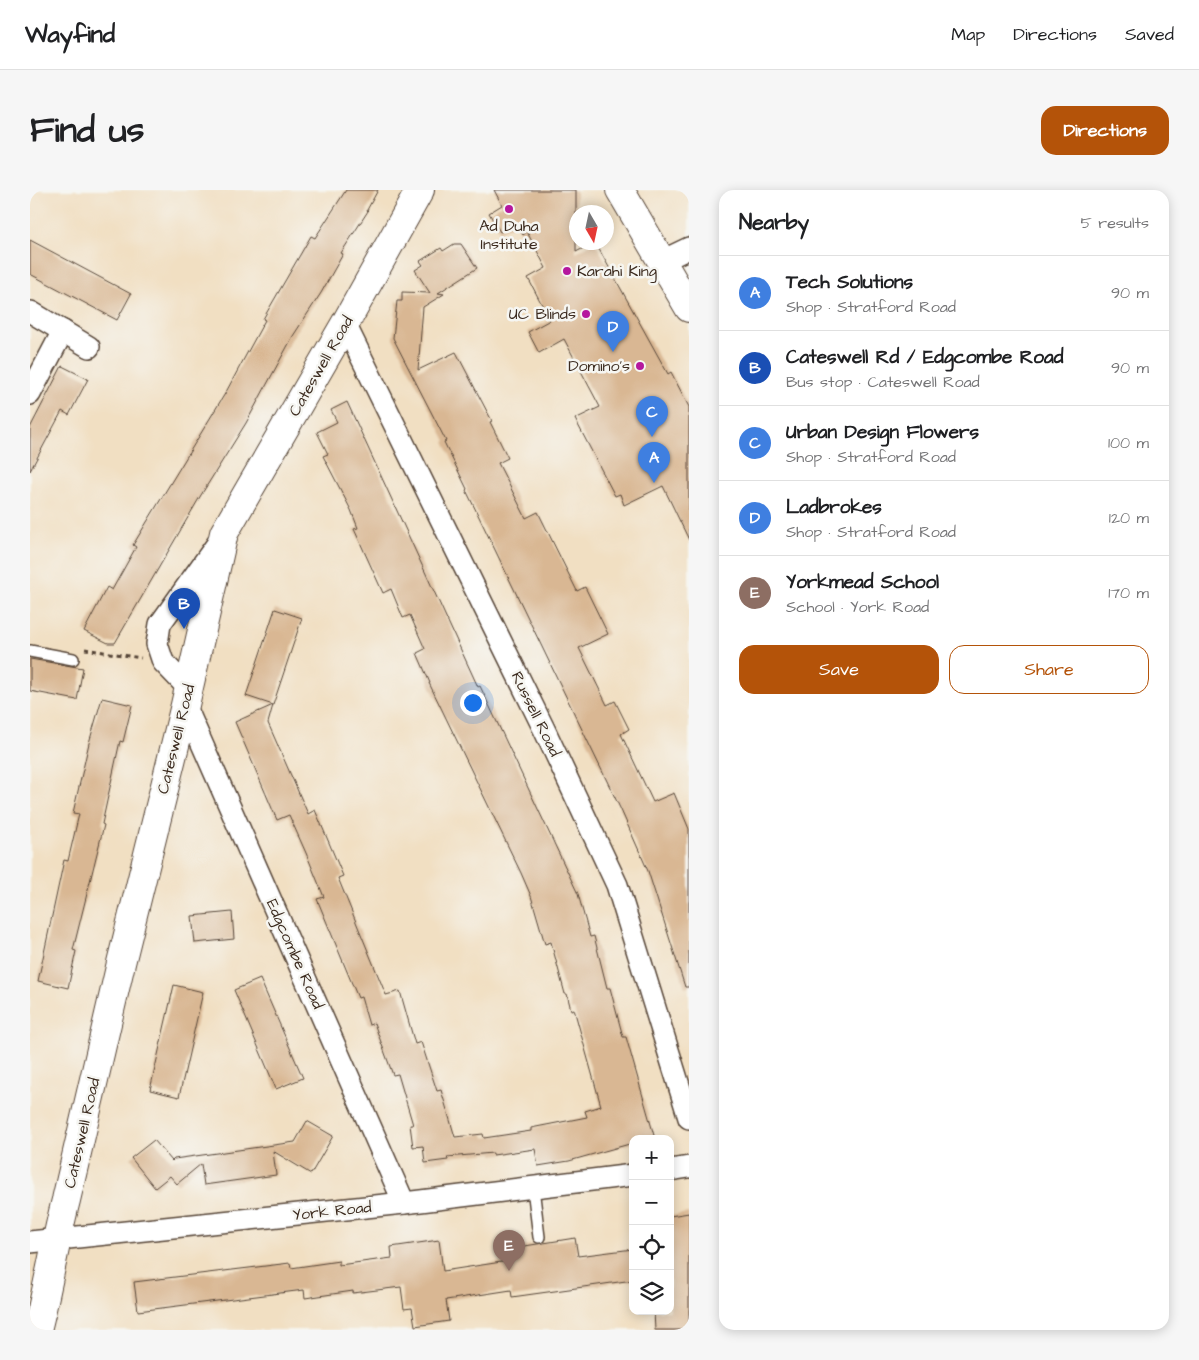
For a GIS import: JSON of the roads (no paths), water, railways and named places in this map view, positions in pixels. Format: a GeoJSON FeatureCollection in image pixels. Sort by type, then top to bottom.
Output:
{"type":"FeatureCollection","features":[{"type":"Feature","properties":{"kind":"main road","name":"Cateswell Road"},"geometry":{"type":"LineString","coordinates":[[37,1330],[43,1306],[43,1240],[66,1200],[121,963],[187,698],[224,533],[420,190]]}},
{"type":"Feature","properties":{"kind":"main road"},"geometry":{"type":"LineString","coordinates":[[620,190],[689,308]]}},
{"type":"Feature","properties":{"kind":"street"},"geometry":{"type":"LineString","coordinates":[[662,261],[689,248]]}},
{"type":"Feature","properties":{"kind":"street"},"geometry":{"type":"LineString","coordinates":[[31,312],[90,346]]}},
{"type":"Feature","properties":{"kind":"street","name":"Russell Road"},"geometry":{"type":"LineString","coordinates":[[345,324],[544,729],[617,885],[689,1118]]}},
{"type":"Feature","properties":{"kind":"street"},"geometry":{"type":"LineString","coordinates":[[30,394],[62,331]]}},
{"type":"Feature","properties":{"kind":"street","name":"Edgcombe Road"},"geometry":{"type":"LineString","coordinates":[[224,533],[160,624],[158,644],[163,662],[187,698],[404,1203]]}},
{"type":"Feature","properties":{"kind":"street"},"geometry":{"type":"LineString","coordinates":[[674,1169],[689,1167]]}},
{"type":"Feature","properties":{"kind":"street","name":"York Road"},"geometry":{"type":"LineString","coordinates":[[43,1240],[404,1203],[629,1176]]}},
{"type":"Feature","properties":{"kind":"lane"},"geometry":{"type":"LineString","coordinates":[[30,651],[73,659]]}},
{"type":"Feature","properties":{"kind":"lane"},"geometry":{"type":"LineString","coordinates":[[534,1188],[539,1237]]}},
{"type":"Feature","properties":{"kind":"place","name":"Ad Duha Institute"},"geometry":{"type":"Point","coordinates":[509,209]}},
{"type":"Feature","properties":{"kind":"place","name":"Karahi King"},"geometry":{"type":"Point","coordinates":[567,271]}},
{"type":"Feature","properties":{"kind":"place","name":"UC Blinds"},"geometry":{"type":"Point","coordinates":[586,314]}},
{"type":"Feature","properties":{"kind":"place","name":"Ladbrokes"},"geometry":{"type":"Point","coordinates":[613,352]}},
{"type":"Feature","properties":{"kind":"place","name":"Domino's"},"geometry":{"type":"Point","coordinates":[640,366]}},
{"type":"Feature","properties":{"kind":"place","name":"Urban Design Flowers"},"geometry":{"type":"Point","coordinates":[652,437]}},
{"type":"Feature","properties":{"kind":"place","name":"Tech Solutions"},"geometry":{"type":"Point","coordinates":[654,483]}},
{"type":"Feature","properties":{"kind":"place","name":"Cateswell Rd / Edgcombe Road"},"geometry":{"type":"Point","coordinates":[184,629]}},
{"type":"Feature","properties":{"kind":"place","name":"Yorkmead School"},"geometry":{"type":"Point","coordinates":[509,1271]}}]}
